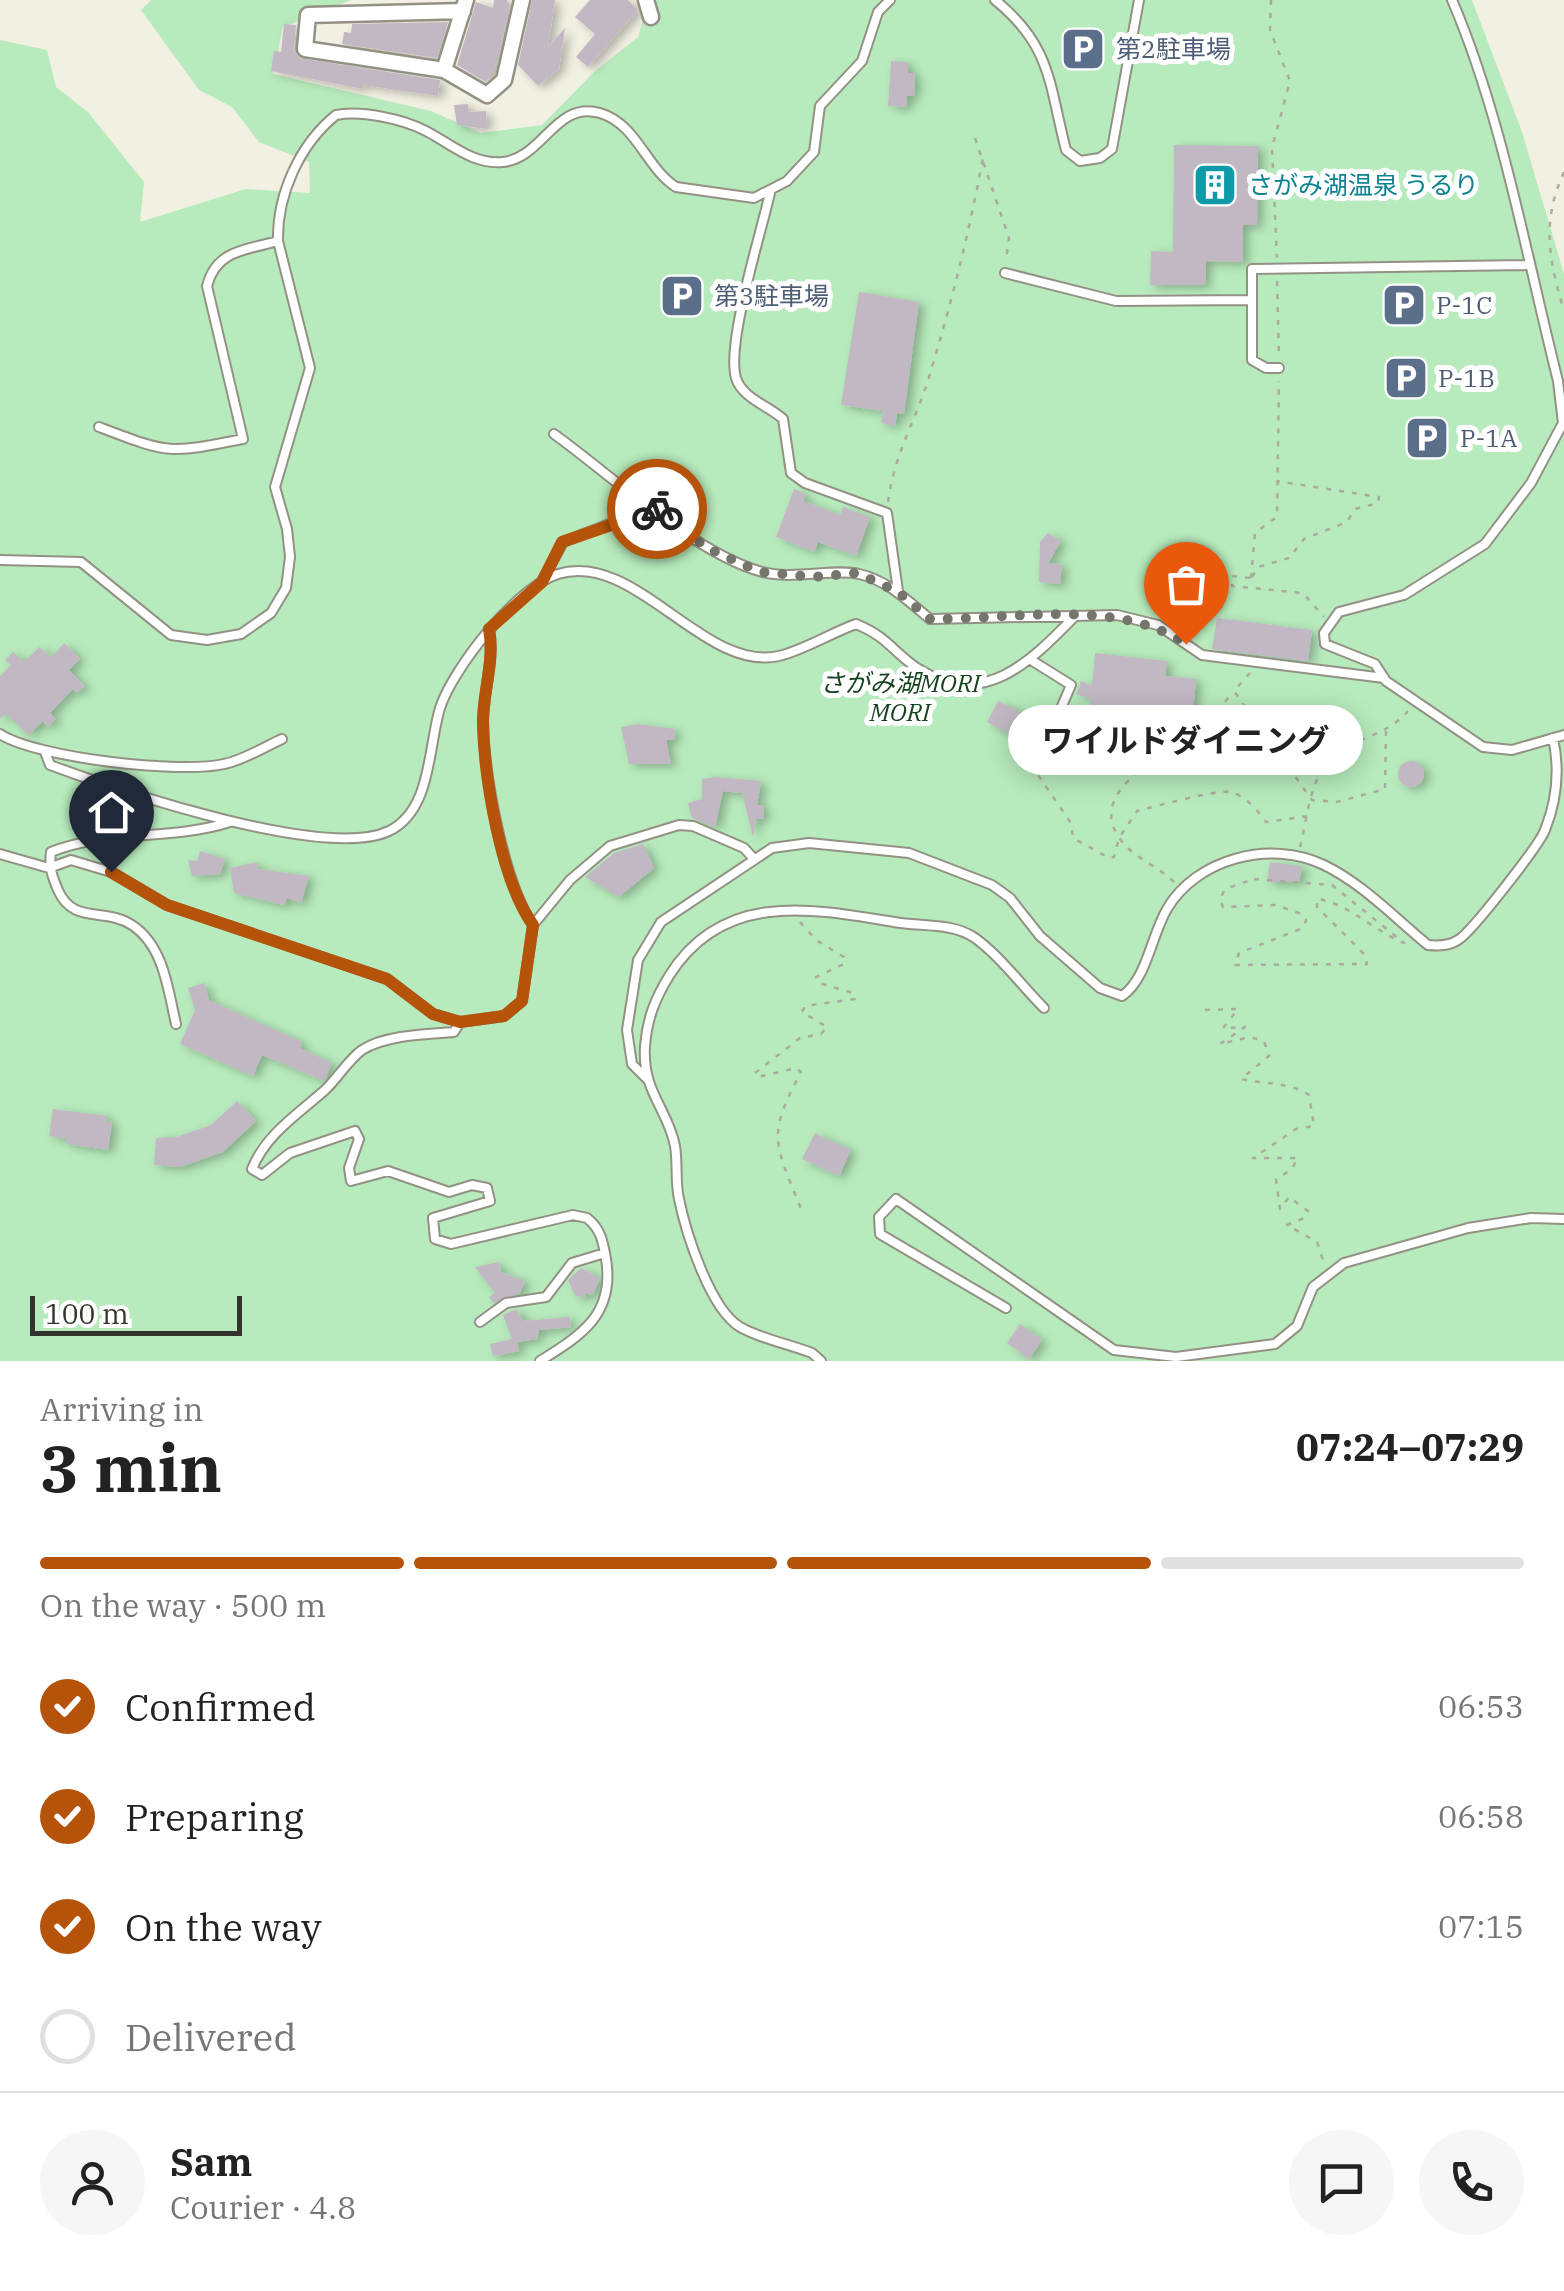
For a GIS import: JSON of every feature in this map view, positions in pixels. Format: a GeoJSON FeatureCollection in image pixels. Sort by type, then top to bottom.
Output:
{"type":"FeatureCollection","features":[{"type":"Feature","properties":{"kind":"street"},"geometry":{"type":"LineString","coordinates":[[444,70],[465,5],[308,16],[305,49],[444,70],[487,95],[504,80],[522,0]]}},
{"type":"Feature","properties":{"kind":"street"},"geometry":{"type":"LineString","coordinates":[[646,0],[651,17]]}},
{"type":"Feature","properties":{"kind":"lane"},"geometry":{"type":"LineString","coordinates":[[0,560],[81,562],[171,635],[207,640],[242,634],[271,613],[286,588],[290,556],[275,487],[310,368],[278,241],[280,205],[312,135],[336,115],[345,113],[410,124],[478,161],[506,162],[529,151],[560,121],[581,110],[618,120],[676,187],[754,198],[770,193],[814,152],[820,106],[862,61],[878,12],[890,0]]}},
{"type":"Feature","properties":{"kind":"lane"},"geometry":{"type":"LineString","coordinates":[[996,0],[1036,41],[1051,74],[1066,150],[1080,160],[1100,158],[1112,149],[1140,0]]}},
{"type":"Feature","properties":{"kind":"lane"},"geometry":{"type":"LineString","coordinates":[[1452,0],[1468,35],[1558,382],[1563,422],[1531,483],[1485,544],[1404,596],[1339,612],[1328,622],[1325,644],[1375,664],[1384,678],[1483,747],[1512,750],[1564,735]]}},
{"type":"Feature","properties":{"kind":"lane"},"geometry":{"type":"LineString","coordinates":[[770,193],[736,343],[736,379],[746,394],[782,419],[791,473],[805,483],[887,513],[898,592]]}},
{"type":"Feature","properties":{"kind":"lane"},"geometry":{"type":"LineString","coordinates":[[99,426],[149,448],[177,452],[243,439],[207,286],[212,267],[223,256],[278,241]]}},
{"type":"Feature","properties":{"kind":"lane"},"geometry":{"type":"LineString","coordinates":[[1279,368],[1266,368],[1252,360],[1252,269],[1528,265]]}},
{"type":"Feature","properties":{"kind":"lane"},"geometry":{"type":"LineString","coordinates":[[1005,273],[1116,301],[1251,300]]}},
{"type":"Feature","properties":{"kind":"lane"},"geometry":{"type":"LineString","coordinates":[[554,434],[707,548],[760,572],[814,577],[857,573],[898,592],[930,619],[1116,615],[1158,625],[1202,656],[1384,678]]}},
{"type":"Feature","properties":{"kind":"lane"},"geometry":{"type":"LineString","coordinates":[[542,582],[562,542],[654,507]]}},
{"type":"Feature","properties":{"kind":"lane"},"geometry":{"type":"LineString","coordinates":[[45,752],[50,765],[110,787],[234,821],[356,838],[390,830],[422,790],[441,705],[489,629],[542,582],[561,573],[594,572],[623,585],[734,652],[777,657],[856,624],[882,634],[917,668],[956,686],[995,680],[1031,660],[1075,616]]}},
{"type":"Feature","properties":{"kind":"lane"},"geometry":{"type":"LineString","coordinates":[[489,629],[492,646],[483,721],[490,791],[520,907],[533,925]]}},
{"type":"Feature","properties":{"kind":"lane"},"geometry":{"type":"LineString","coordinates":[[1031,660],[1071,685],[1057,716]]}},
{"type":"Feature","properties":{"kind":"lane"},"geometry":{"type":"LineString","coordinates":[[0,734],[18,746],[45,752],[189,767],[225,764],[282,740]]}},
{"type":"Feature","properties":{"kind":"lane"},"geometry":{"type":"LineString","coordinates":[[648,1080],[632,1064],[627,1030],[638,960],[661,922],[772,848],[809,844],[909,853],[992,886],[1010,898],[1040,936],[1100,988],[1122,996],[1138,985],[1158,925],[1179,888],[1205,868],[1238,858],[1319,862],[1350,880],[1428,945],[1457,942],[1472,929],[1544,834],[1558,776],[1554,738]]}},
{"type":"Feature","properties":{"kind":"lane"},"geometry":{"type":"LineString","coordinates":[[176,1024],[159,956],[132,925],[78,913],[64,904],[49,868],[51,852],[83,839],[181,831],[234,821]]}},
{"type":"Feature","properties":{"kind":"lane"},"geometry":{"type":"LineString","coordinates":[[0,854],[49,868],[71,860],[111,872],[167,905],[387,979],[433,1014],[460,1022],[504,1016],[522,1001],[533,925],[570,880],[610,846],[650,833],[693,826],[744,848],[754,860]]}},
{"type":"Feature","properties":{"kind":"lane"},"geometry":{"type":"LineString","coordinates":[[821,1361],[812,1353],[739,1326],[719,1306],[679,1198],[674,1144],[648,1080],[645,1048],[652,1004],[676,964],[704,934],[740,917],[782,909],[844,912],[944,927],[973,937],[1044,1008]]}},
{"type":"Feature","properties":{"kind":"lane"},"geometry":{"type":"LineString","coordinates":[[460,1022],[454,1032],[402,1039],[360,1052],[325,1090],[294,1112],[257,1156],[254,1174],[272,1171],[290,1152],[354,1130],[359,1139],[349,1168],[351,1181],[388,1171],[450,1192],[472,1185],[487,1188],[490,1202],[432,1218],[435,1238],[451,1244],[572,1216],[596,1225],[609,1279],[596,1320],[585,1334],[540,1361]]}},
{"type":"Feature","properties":{"kind":"lane"},"geometry":{"type":"LineString","coordinates":[[1006,1308],[880,1234],[880,1217],[896,1198],[1114,1350],[1176,1357],[1276,1344],[1296,1326],[1313,1287],[1344,1264],[1468,1228],[1531,1218],[1564,1220]]}},
{"type":"Feature","properties":{"kind":"lane"},"geometry":{"type":"LineString","coordinates":[[480,1322],[506,1303],[546,1297],[572,1263],[605,1253]]}},
{"type":"Feature","properties":{"kind":"path"},"geometry":{"type":"LineString","coordinates":[[1252,578],[1255,533],[1277,517],[1279,368],[1272,148],[1290,81],[1270,30],[1271,0]]}},
{"type":"Feature","properties":{"kind":"path"},"geometry":{"type":"LineString","coordinates":[[975,138],[1009,238],[1005,273]]}},
{"type":"Feature","properties":{"kind":"path"},"geometry":{"type":"LineString","coordinates":[[887,513],[901,441],[928,383],[966,252],[982,158]]}},
{"type":"Feature","properties":{"kind":"path"},"geometry":{"type":"LineString","coordinates":[[1564,172],[1556,190],[1548,259],[1564,311]]}},
{"type":"Feature","properties":{"kind":"path"},"geometry":{"type":"LineString","coordinates":[[1252,578],[1258,567],[1289,558],[1304,540],[1347,522],[1355,509],[1378,503],[1379,497],[1294,488],[1276,481]]}},
{"type":"Feature","properties":{"kind":"path"},"geometry":{"type":"LineString","coordinates":[[1252,578],[1232,576],[1232,586],[1304,592],[1328,622]]}},
{"type":"Feature","properties":{"kind":"path"},"geometry":{"type":"LineString","coordinates":[[1179,888],[1119,838],[1112,819],[1113,802],[1131,778],[1189,736],[1258,665]]}},
{"type":"Feature","properties":{"kind":"path"},"geometry":{"type":"LineString","coordinates":[[1234,691],[1312,800],[1336,802],[1384,789],[1386,730]]}},
{"type":"Feature","properties":{"kind":"path"},"geometry":{"type":"LineString","coordinates":[[1297,858],[1318,778],[1332,757],[1386,730],[1416,702]]}},
{"type":"Feature","properties":{"kind":"path"},"geometry":{"type":"LineString","coordinates":[[1057,716],[1075,721],[1071,741]]}},
{"type":"Feature","properties":{"kind":"path"},"geometry":{"type":"LineString","coordinates":[[1189,736],[1148,730],[1101,730],[1071,741],[1040,764],[1038,776],[1071,823],[1073,838],[1108,858],[1114,857],[1119,838],[1137,812],[1228,791],[1243,798],[1266,822],[1308,816]]}},
{"type":"Feature","properties":{"kind":"path"},"geometry":{"type":"LineString","coordinates":[[1254,878],[1332,885],[1404,942],[1366,925],[1333,901],[1317,899],[1317,907],[1364,956],[1367,964],[1235,965],[1238,953],[1303,928],[1306,920],[1302,914],[1276,905],[1223,907],[1220,900],[1226,889],[1254,878]]}},
{"type":"Feature","properties":{"kind":"path"},"geometry":{"type":"LineString","coordinates":[[782,909],[808,928],[816,940],[844,956],[844,964],[816,977],[820,984],[853,992],[855,999],[805,1006],[802,1012],[826,1027],[821,1034],[800,1038],[755,1073],[758,1078],[796,1068],[801,1072],[782,1105],[775,1130],[778,1150],[801,1210]]}},
{"type":"Feature","properties":{"kind":"path"},"geometry":{"type":"LineString","coordinates":[[1205,1010],[1238,1009],[1223,1028],[1245,1027],[1220,1044],[1250,1037],[1264,1040],[1269,1056],[1241,1079],[1267,1086],[1291,1084],[1308,1095],[1314,1126],[1296,1129],[1254,1158],[1298,1158],[1291,1170],[1276,1180],[1280,1209],[1289,1197],[1299,1201],[1308,1212],[1287,1225],[1317,1242],[1322,1260],[1333,1272]]}},
{"type":"Feature","properties":{"kind":"green space","name":"さがみ湖MORI MORI"},"geometry":{"type":"Polygon","coordinates":[[[151,0],[351,0],[283,27],[273,74],[431,111],[481,133],[542,125],[594,72],[638,37],[649,0],[1472,0],[1522,132],[1564,274],[1564,1361],[0,1361],[0,40],[47,50],[56,87],[88,112],[144,182],[140,222],[246,189],[310,193],[309,162],[259,142],[232,107],[199,90],[141,10],[151,0]]]}},
{"type":"Feature","properties":{"kind":"building"},"geometry":{"type":"Polygon","coordinates":[[[494,0],[507,0],[510,5],[497,63],[486,82],[457,65],[476,2],[493,8],[494,0]]]}},
{"type":"Feature","properties":{"kind":"building"},"geometry":{"type":"Polygon","coordinates":[[[532,0],[555,0],[548,47],[565,28],[559,69],[538,86],[518,65],[532,0]]]}},
{"type":"Feature","properties":{"kind":"building"},"geometry":{"type":"Polygon","coordinates":[[[590,0],[628,0],[638,10],[588,67],[576,57],[595,34],[575,17],[590,0]]]}},
{"type":"Feature","properties":{"kind":"building"},"geometry":{"type":"Polygon","coordinates":[[[448,22],[437,58],[342,44],[344,32],[351,33],[352,24],[448,22]]]}},
{"type":"Feature","properties":{"kind":"building"},"geometry":{"type":"Polygon","coordinates":[[[284,24],[296,25],[294,49],[299,58],[440,80],[438,96],[363,85],[362,89],[271,71],[274,51],[281,52],[284,24]]]}},
{"type":"Feature","properties":{"kind":"building"},"geometry":{"type":"Polygon","coordinates":[[[891,61],[908,62],[908,73],[915,73],[914,96],[907,96],[907,107],[888,106],[891,61]]]}},
{"type":"Feature","properties":{"kind":"building"},"geometry":{"type":"Polygon","coordinates":[[[468,104],[469,112],[486,111],[487,129],[457,125],[454,105],[468,104]]]}},
{"type":"Feature","properties":{"kind":"building","name":"さがみ湖温泉 うるり"},"geometry":{"type":"Polygon","coordinates":[[[1174,145],[1258,146],[1257,225],[1243,225],[1243,262],[1206,261],[1205,285],[1150,285],[1151,251],[1173,252],[1174,145]]]}},
{"type":"Feature","properties":{"kind":"building"},"geometry":{"type":"Polygon","coordinates":[[[859,292],[919,302],[904,414],[897,413],[895,426],[881,423],[883,411],[841,405],[859,292]]]}},
{"type":"Feature","properties":{"kind":"building"},"geometry":{"type":"Polygon","coordinates":[[[794,489],[806,494],[803,501],[840,515],[843,507],[870,517],[856,556],[818,542],[814,552],[776,537],[794,489]]]}},
{"type":"Feature","properties":{"kind":"building"},"geometry":{"type":"Polygon","coordinates":[[[1048,533],[1061,541],[1048,563],[1062,564],[1060,584],[1039,582],[1040,542],[1048,533]]]}},
{"type":"Feature","properties":{"kind":"building"},"geometry":{"type":"Polygon","coordinates":[[[1217,618],[1312,630],[1308,661],[1212,649],[1217,618]]]}},
{"type":"Feature","properties":{"kind":"building"},"geometry":{"type":"Polygon","coordinates":[[[64,643],[80,659],[69,670],[85,686],[77,693],[73,689],[50,713],[56,719],[48,727],[43,721],[28,735],[6,713],[0,719],[0,676],[11,665],[5,660],[13,652],[24,662],[39,647],[52,657],[64,643]]]}},
{"type":"Feature","properties":{"kind":"building"},"geometry":{"type":"Polygon","coordinates":[[[1095,653],[1167,661],[1165,676],[1196,679],[1192,722],[1089,711],[1091,699],[1076,694],[1081,681],[1092,686],[1095,653]]]}},
{"type":"Feature","properties":{"kind":"building"},"geometry":{"type":"Polygon","coordinates":[[[998,701],[1034,719],[1023,741],[987,722],[998,701]]]}},
{"type":"Feature","properties":{"kind":"building"},"geometry":{"type":"Polygon","coordinates":[[[638,724],[675,729],[674,740],[666,740],[671,764],[629,764],[621,727],[638,724]]]}},
{"type":"Feature","properties":{"kind":"building"},"geometry":{"type":"Polygon","coordinates":[[[1411,761],[1420,765],[1424,774],[1420,783],[1411,787],[1402,783],[1398,774],[1402,765],[1411,761]]]}},
{"type":"Feature","properties":{"kind":"building"},"geometry":{"type":"Polygon","coordinates":[[[702,779],[761,781],[757,805],[763,805],[764,818],[756,819],[753,837],[742,793],[723,791],[715,827],[692,818],[688,803],[702,799],[702,779]]]}},
{"type":"Feature","properties":{"kind":"building"},"geometry":{"type":"Polygon","coordinates":[[[643,844],[654,868],[619,897],[585,877],[614,853],[643,844]]]}},
{"type":"Feature","properties":{"kind":"building"},"geometry":{"type":"Polygon","coordinates":[[[200,851],[225,859],[220,874],[192,876],[188,860],[197,861],[200,851]]]}},
{"type":"Feature","properties":{"kind":"building"},"geometry":{"type":"Polygon","coordinates":[[[257,862],[258,869],[309,876],[301,903],[287,898],[284,905],[234,893],[230,868],[257,862]]]}},
{"type":"Feature","properties":{"kind":"building"},"geometry":{"type":"Polygon","coordinates":[[[1270,862],[1302,866],[1299,882],[1267,882],[1270,862]]]}},
{"type":"Feature","properties":{"kind":"building"},"geometry":{"type":"Polygon","coordinates":[[[204,983],[209,1000],[302,1042],[300,1048],[332,1063],[324,1081],[262,1055],[253,1076],[180,1044],[195,1010],[188,988],[204,983]]]}},
{"type":"Feature","properties":{"kind":"building"},"geometry":{"type":"Polygon","coordinates":[[[237,1101],[256,1121],[223,1152],[180,1167],[154,1165],[156,1138],[177,1137],[211,1125],[237,1101]]]}},
{"type":"Feature","properties":{"kind":"building"},"geometry":{"type":"Polygon","coordinates":[[[53,1109],[107,1116],[106,1121],[112,1122],[108,1150],[66,1144],[67,1139],[49,1136],[53,1109]]]}},
{"type":"Feature","properties":{"kind":"building"},"geometry":{"type":"Polygon","coordinates":[[[815,1133],[851,1150],[839,1176],[802,1159],[815,1133]]]}},
{"type":"Feature","properties":{"kind":"building"},"geometry":{"type":"Polygon","coordinates":[[[499,1262],[501,1272],[525,1281],[520,1293],[494,1303],[489,1297],[495,1293],[475,1267],[499,1262]]]}},
{"type":"Feature","properties":{"kind":"building"},"geometry":{"type":"Polygon","coordinates":[[[581,1268],[600,1278],[593,1295],[585,1293],[584,1298],[575,1295],[568,1280],[581,1268]]]}},
{"type":"Feature","properties":{"kind":"building"},"geometry":{"type":"Polygon","coordinates":[[[517,1309],[523,1321],[570,1317],[571,1327],[539,1330],[537,1339],[517,1342],[519,1351],[493,1356],[490,1344],[512,1339],[503,1315],[517,1309]]]}},
{"type":"Feature","properties":{"kind":"building"},"geometry":{"type":"Polygon","coordinates":[[[1020,1324],[1042,1340],[1029,1359],[1007,1343],[1020,1324]]]}},
{"type":"Feature","properties":{"kind":"way so far"},"geometry":{"type":"LineString","coordinates":[[657,509],[707,548],[760,572],[814,577],[857,573],[898,592],[930,619],[1116,615],[1158,625],[1186,644]]}},
{"type":"Feature","properties":{"kind":"place","name":"第2駐車場"},"geometry":{"type":"Point","coordinates":[1083,49]}},
{"type":"Feature","properties":{"kind":"place","name":"さがみ湖温泉 うるり"},"geometry":{"type":"Point","coordinates":[1215,185]}},
{"type":"Feature","properties":{"kind":"place","name":"第3駐車場"},"geometry":{"type":"Point","coordinates":[682,296]}},
{"type":"Feature","properties":{"kind":"place","name":"P-1C"},"geometry":{"type":"Point","coordinates":[1404,305]}},
{"type":"Feature","properties":{"kind":"place","name":"P-1B"},"geometry":{"type":"Point","coordinates":[1406,378]}},
{"type":"Feature","properties":{"kind":"place","name":"P-1A"},"geometry":{"type":"Point","coordinates":[1427,438]}},
{"type":"Feature","properties":{"kind":"place","name":"ワイルドダイニング"},"geometry":{"type":"Point","coordinates":[1186,644]}},
{"type":"Feature","properties":{"kind":"route"},"geometry":{"type":"LineString","coordinates":[[111,872],[167,905],[387,979],[433,1014],[460,1022],[504,1016],[522,1001],[533,925],[520,907],[490,791],[483,721],[492,646],[489,629],[542,582],[562,542],[657,509]]}}]}
